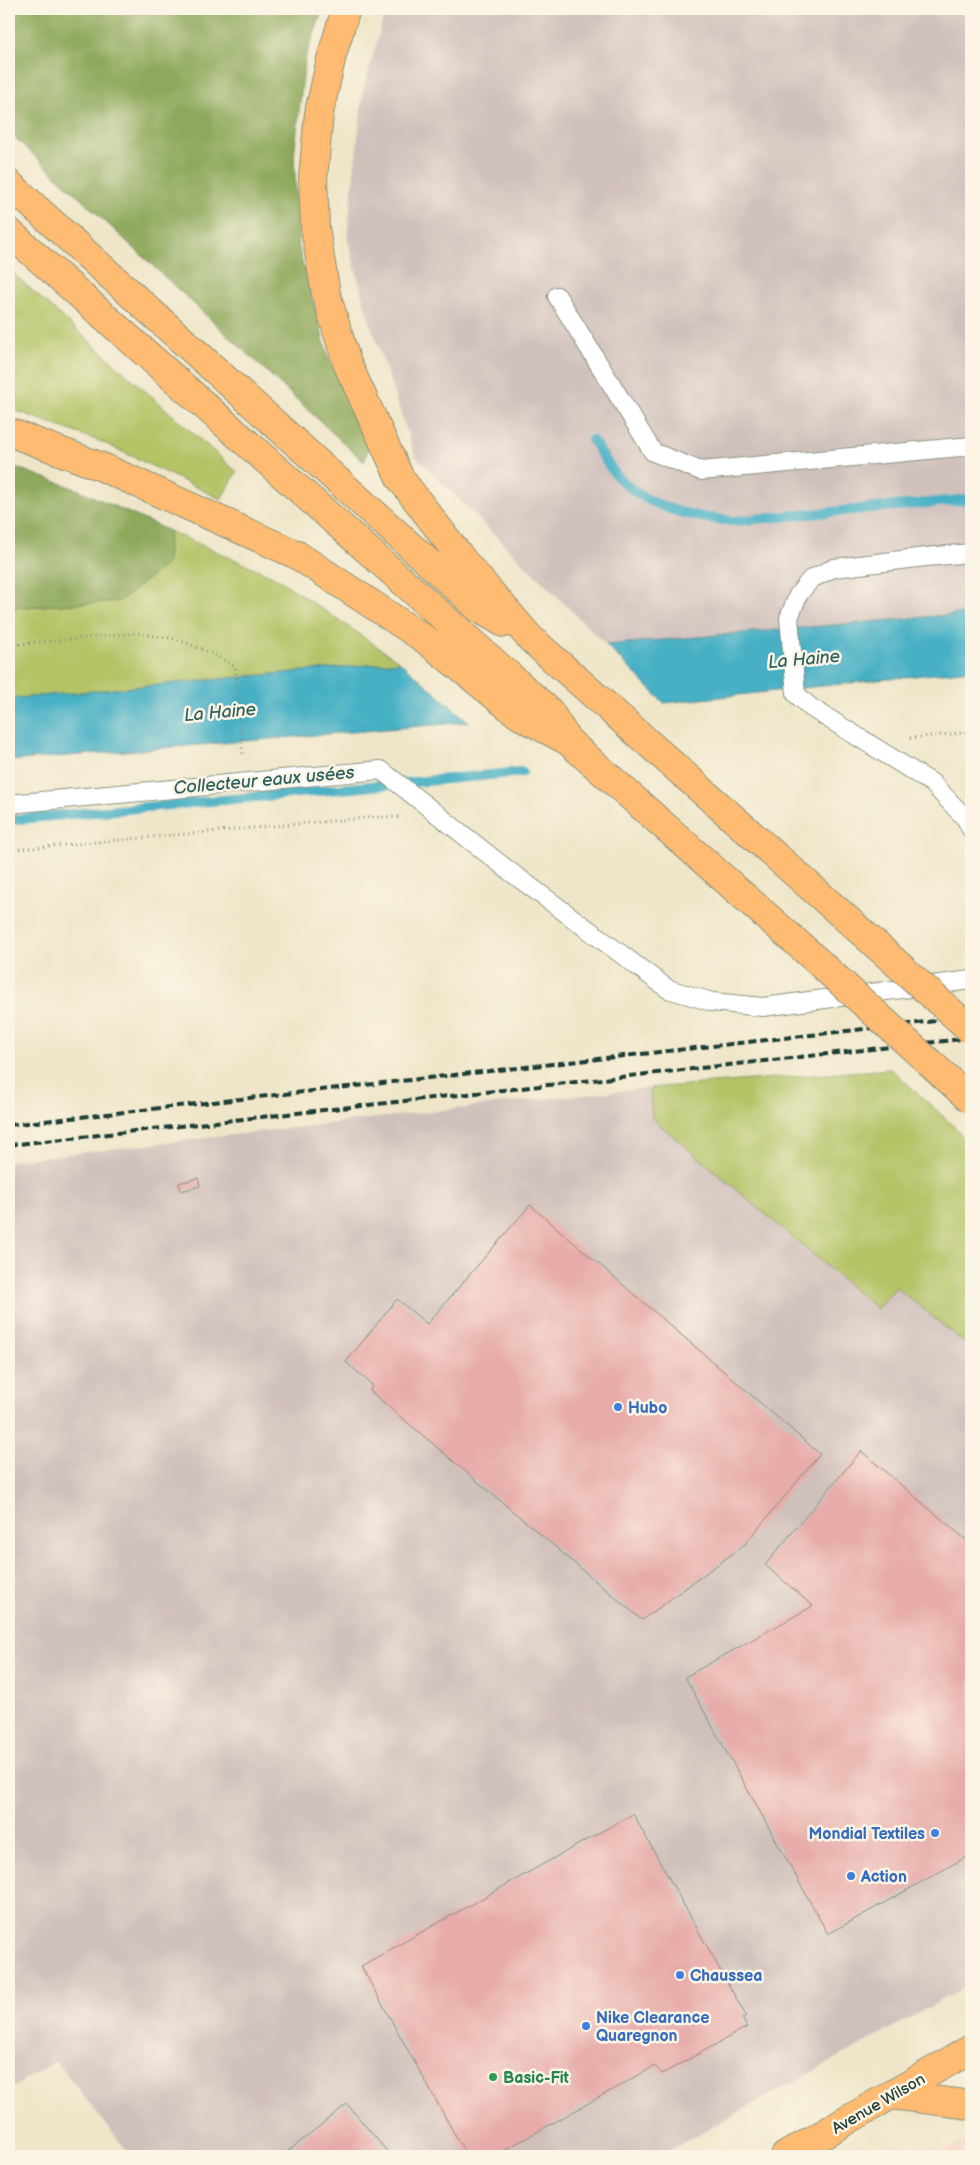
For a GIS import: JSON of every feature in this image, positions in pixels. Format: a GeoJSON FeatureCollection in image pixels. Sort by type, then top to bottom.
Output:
{"type":"FeatureCollection","features":[{"type":"Feature","properties":{"kind":"main road"},"geometry":{"type":"LineString","coordinates":[[346,9],[332,55],[319,113],[313,178],[315,228],[326,294],[347,364],[400,478],[464,562],[531,639],[971,1030]]}},
{"type":"Feature","properties":{"kind":"main road"},"geometry":{"type":"LineString","coordinates":[[9,184],[480,609],[531,639]]}},
{"type":"Feature","properties":{"kind":"main road"},"geometry":{"type":"LineString","coordinates":[[9,232],[548,711],[568,741]]}},
{"type":"Feature","properties":{"kind":"main road"},"geometry":{"type":"LineString","coordinates":[[9,432],[102,467],[297,554],[426,640],[519,715],[568,741],[806,950],[971,1100]]}},
{"type":"Feature","properties":{"kind":"main road","name":"Avenue Wilson"},"geometry":{"type":"LineString","coordinates":[[785,2156],[971,2049]]}},
{"type":"Feature","properties":{"kind":"main road"},"geometry":{"type":"LineString","coordinates":[[892,2095],[971,2105]]}},
{"type":"Feature","properties":{"kind":"lane"},"geometry":{"type":"LineString","coordinates":[[557,296],[653,452],[701,471],[971,446]]}},
{"type":"Feature","properties":{"kind":"lane"},"geometry":{"type":"LineString","coordinates":[[971,553],[834,568],[811,579],[798,595],[789,618],[796,694],[810,707],[932,784],[966,819],[971,829]]}},
{"type":"Feature","properties":{"kind":"lane"},"geometry":{"type":"LineString","coordinates":[[9,804],[381,770],[508,870],[668,989],[712,1002],[763,1008],[971,980]]}},
{"type":"Feature","properties":{"kind":"path"},"geometry":{"type":"LineString","coordinates":[[9,645],[138,634],[175,639],[205,650],[234,666],[242,746]]}},
{"type":"Feature","properties":{"kind":"path"},"geometry":{"type":"LineString","coordinates":[[907,738],[971,732]]}},
{"type":"Feature","properties":{"kind":"path"},"geometry":{"type":"LineString","coordinates":[[9,850],[374,816],[400,817]]}},
{"type":"Feature","properties":{"kind":"shaded area"},"geometry":{"type":"Polygon","coordinates":[[[386,9],[971,9],[971,613],[606,645],[415,456],[367,313],[347,237],[363,91],[386,9]]]}},
{"type":"Feature","properties":{"kind":"shaded area"},"geometry":{"type":"Polygon","coordinates":[[[891,1069],[958,1130],[971,1156],[971,1984],[659,2156],[131,2156],[56,2061],[9,2090],[9,1161],[514,1102],[650,1088],[891,1069]]]}},
{"type":"Feature","properties":{"kind":"shaded area"},"geometry":{"type":"Polygon","coordinates":[[[971,2137],[971,2156],[936,2156],[971,2137]]]}},
{"type":"Feature","properties":{"kind":"green space"},"geometry":{"type":"Polygon","coordinates":[[[9,9],[323,9],[305,59],[294,156],[299,250],[328,356],[369,446],[364,462],[9,132],[9,9]]]}},
{"type":"Feature","properties":{"kind":"green space"},"geometry":{"type":"Polygon","coordinates":[[[9,270],[237,472],[221,499],[102,442],[9,408],[9,270]]]}},
{"type":"Feature","properties":{"kind":"green space"},"geometry":{"type":"Polygon","coordinates":[[[9,465],[79,490],[169,531],[167,564],[120,601],[9,608],[9,465]]]}},
{"type":"Feature","properties":{"kind":"green space"},"geometry":{"type":"Polygon","coordinates":[[[169,531],[275,577],[400,662],[9,699],[9,608],[120,601],[167,564],[169,531]]]}},
{"type":"Feature","properties":{"kind":"green space"},"geometry":{"type":"Polygon","coordinates":[[[891,1069],[958,1130],[971,1156],[971,1348],[896,1287],[877,1309],[652,1118],[650,1088],[891,1069]]]}},
{"type":"Feature","properties":{"kind":"water","name":"La Haine"},"geometry":{"type":"Polygon","coordinates":[[[971,613],[971,670],[664,703],[606,645],[971,613]]]}},
{"type":"Feature","properties":{"kind":"water","name":"La Haine"},"geometry":{"type":"Polygon","coordinates":[[[400,662],[469,722],[9,761],[9,699],[400,662]]]}},
{"type":"Feature","properties":{"kind":"building"},"geometry":{"type":"Polygon","coordinates":[[[198,1178],[200,1186],[181,1191],[179,1183],[198,1178]]]}},
{"type":"Feature","properties":{"kind":"building"},"geometry":{"type":"Polygon","coordinates":[[[530,1205],[820,1454],[744,1545],[642,1620],[370,1391],[372,1385],[346,1362],[397,1299],[427,1324],[530,1205]]]}},
{"type":"Feature","properties":{"kind":"building"},"geometry":{"type":"Polygon","coordinates":[[[861,1451],[971,1544],[971,1858],[970,1855],[828,1934],[685,1677],[813,1606],[765,1565],[861,1451]]]}},
{"type":"Feature","properties":{"kind":"building"},"geometry":{"type":"Polygon","coordinates":[[[633,1814],[746,2016],[742,2018],[747,2027],[662,2074],[655,2066],[494,2156],[467,2156],[361,1966],[633,1814]]]}},
{"type":"Feature","properties":{"kind":"building"},"geometry":{"type":"Polygon","coordinates":[[[347,2104],[391,2156],[282,2156],[347,2104]]]}},
{"type":"Feature","properties":{"kind":"waterway"},"geometry":{"type":"LineString","coordinates":[[592,440],[616,475],[641,496],[686,514],[719,520],[735,521],[971,499]]}},
{"type":"Feature","properties":{"kind":"waterway","name":"Collecteur eaux usées"},"geometry":{"type":"LineString","coordinates":[[9,820],[522,772]]}},
{"type":"Feature","properties":{"kind":"railway"},"geometry":{"type":"LineString","coordinates":[[9,1125],[971,1017]]}},
{"type":"Feature","properties":{"kind":"railway"},"geometry":{"type":"LineString","coordinates":[[9,1145],[971,1038]]}},
{"type":"Feature","properties":{"kind":"place","name":"Hubo"},"geometry":{"type":"Point","coordinates":[618,1407]}},
{"type":"Feature","properties":{"kind":"place","name":"Mondial Textiles"},"geometry":{"type":"Point","coordinates":[935,1833]}},
{"type":"Feature","properties":{"kind":"place","name":"Action"},"geometry":{"type":"Point","coordinates":[851,1876]}},
{"type":"Feature","properties":{"kind":"place","name":"Chaussea"},"geometry":{"type":"Point","coordinates":[680,1975]}},
{"type":"Feature","properties":{"kind":"place","name":"Nike Clearance Quaregnon"},"geometry":{"type":"Point","coordinates":[586,2026]}},
{"type":"Feature","properties":{"kind":"place","name":"Basic-Fit"},"geometry":{"type":"Point","coordinates":[493,2077]}}]}
